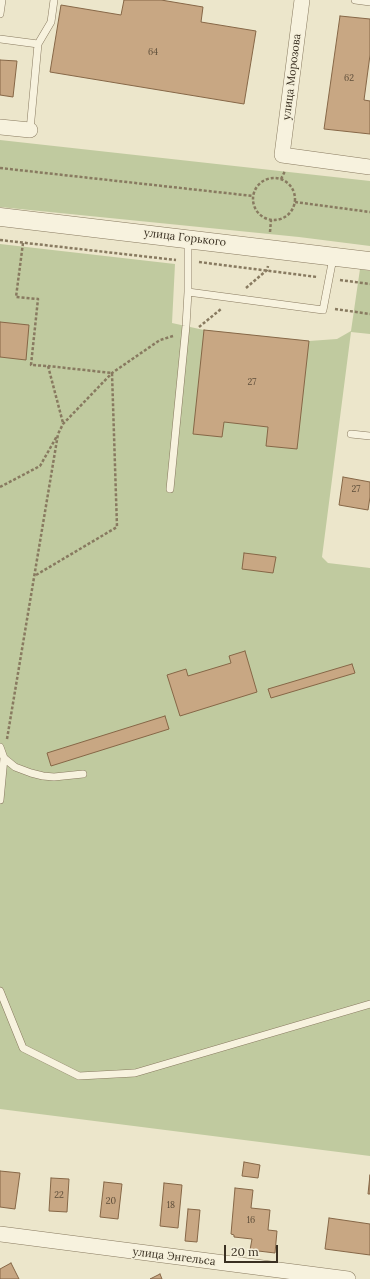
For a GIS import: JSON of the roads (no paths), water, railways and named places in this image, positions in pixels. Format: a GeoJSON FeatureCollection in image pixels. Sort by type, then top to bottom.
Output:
{"type":"FeatureCollection","features":[{"type":"Feature","properties":{"kind":"street","name":"улица Морозова"},"geometry":{"type":"LineString","coordinates":[[302,0],[282,155],[370,167]]}},
{"type":"Feature","properties":{"kind":"street"},"geometry":{"type":"LineString","coordinates":[[0,127],[30,130]]}},
{"type":"Feature","properties":{"kind":"street","name":"улица Горького"},"geometry":{"type":"LineString","coordinates":[[0,217],[370,260]]}},
{"type":"Feature","properties":{"kind":"street","name":"улица Энгельса"},"geometry":{"type":"LineString","coordinates":[[0,1234],[348,1279]]}},
{"type":"Feature","properties":{"kind":"lane"},"geometry":{"type":"LineString","coordinates":[[0,14],[2,0]]}},
{"type":"Feature","properties":{"kind":"lane"},"geometry":{"type":"LineString","coordinates":[[30,130],[38,44],[50,22],[54,0]]}},
{"type":"Feature","properties":{"kind":"lane"},"geometry":{"type":"LineString","coordinates":[[355,0],[370,2]]}},
{"type":"Feature","properties":{"kind":"lane"},"geometry":{"type":"LineString","coordinates":[[0,39],[38,44]]}},
{"type":"Feature","properties":{"kind":"lane"},"geometry":{"type":"LineString","coordinates":[[170,489],[186,332],[188,239]]}},
{"type":"Feature","properties":{"kind":"lane"},"geometry":{"type":"LineString","coordinates":[[188,292],[323,310],[333,256]]}},
{"type":"Feature","properties":{"kind":"lane"},"geometry":{"type":"LineString","coordinates":[[351,434],[370,436]]}},
{"type":"Feature","properties":{"kind":"lane"},"geometry":{"type":"LineString","coordinates":[[0,747],[4,758],[0,800]]}},
{"type":"Feature","properties":{"kind":"lane"},"geometry":{"type":"LineString","coordinates":[[4,758],[15,767],[43,776],[54,777],[83,774]]}},
{"type":"Feature","properties":{"kind":"lane"},"geometry":{"type":"LineString","coordinates":[[0,991],[23,1048],[79,1076],[135,1073],[370,1004]]}}]}
